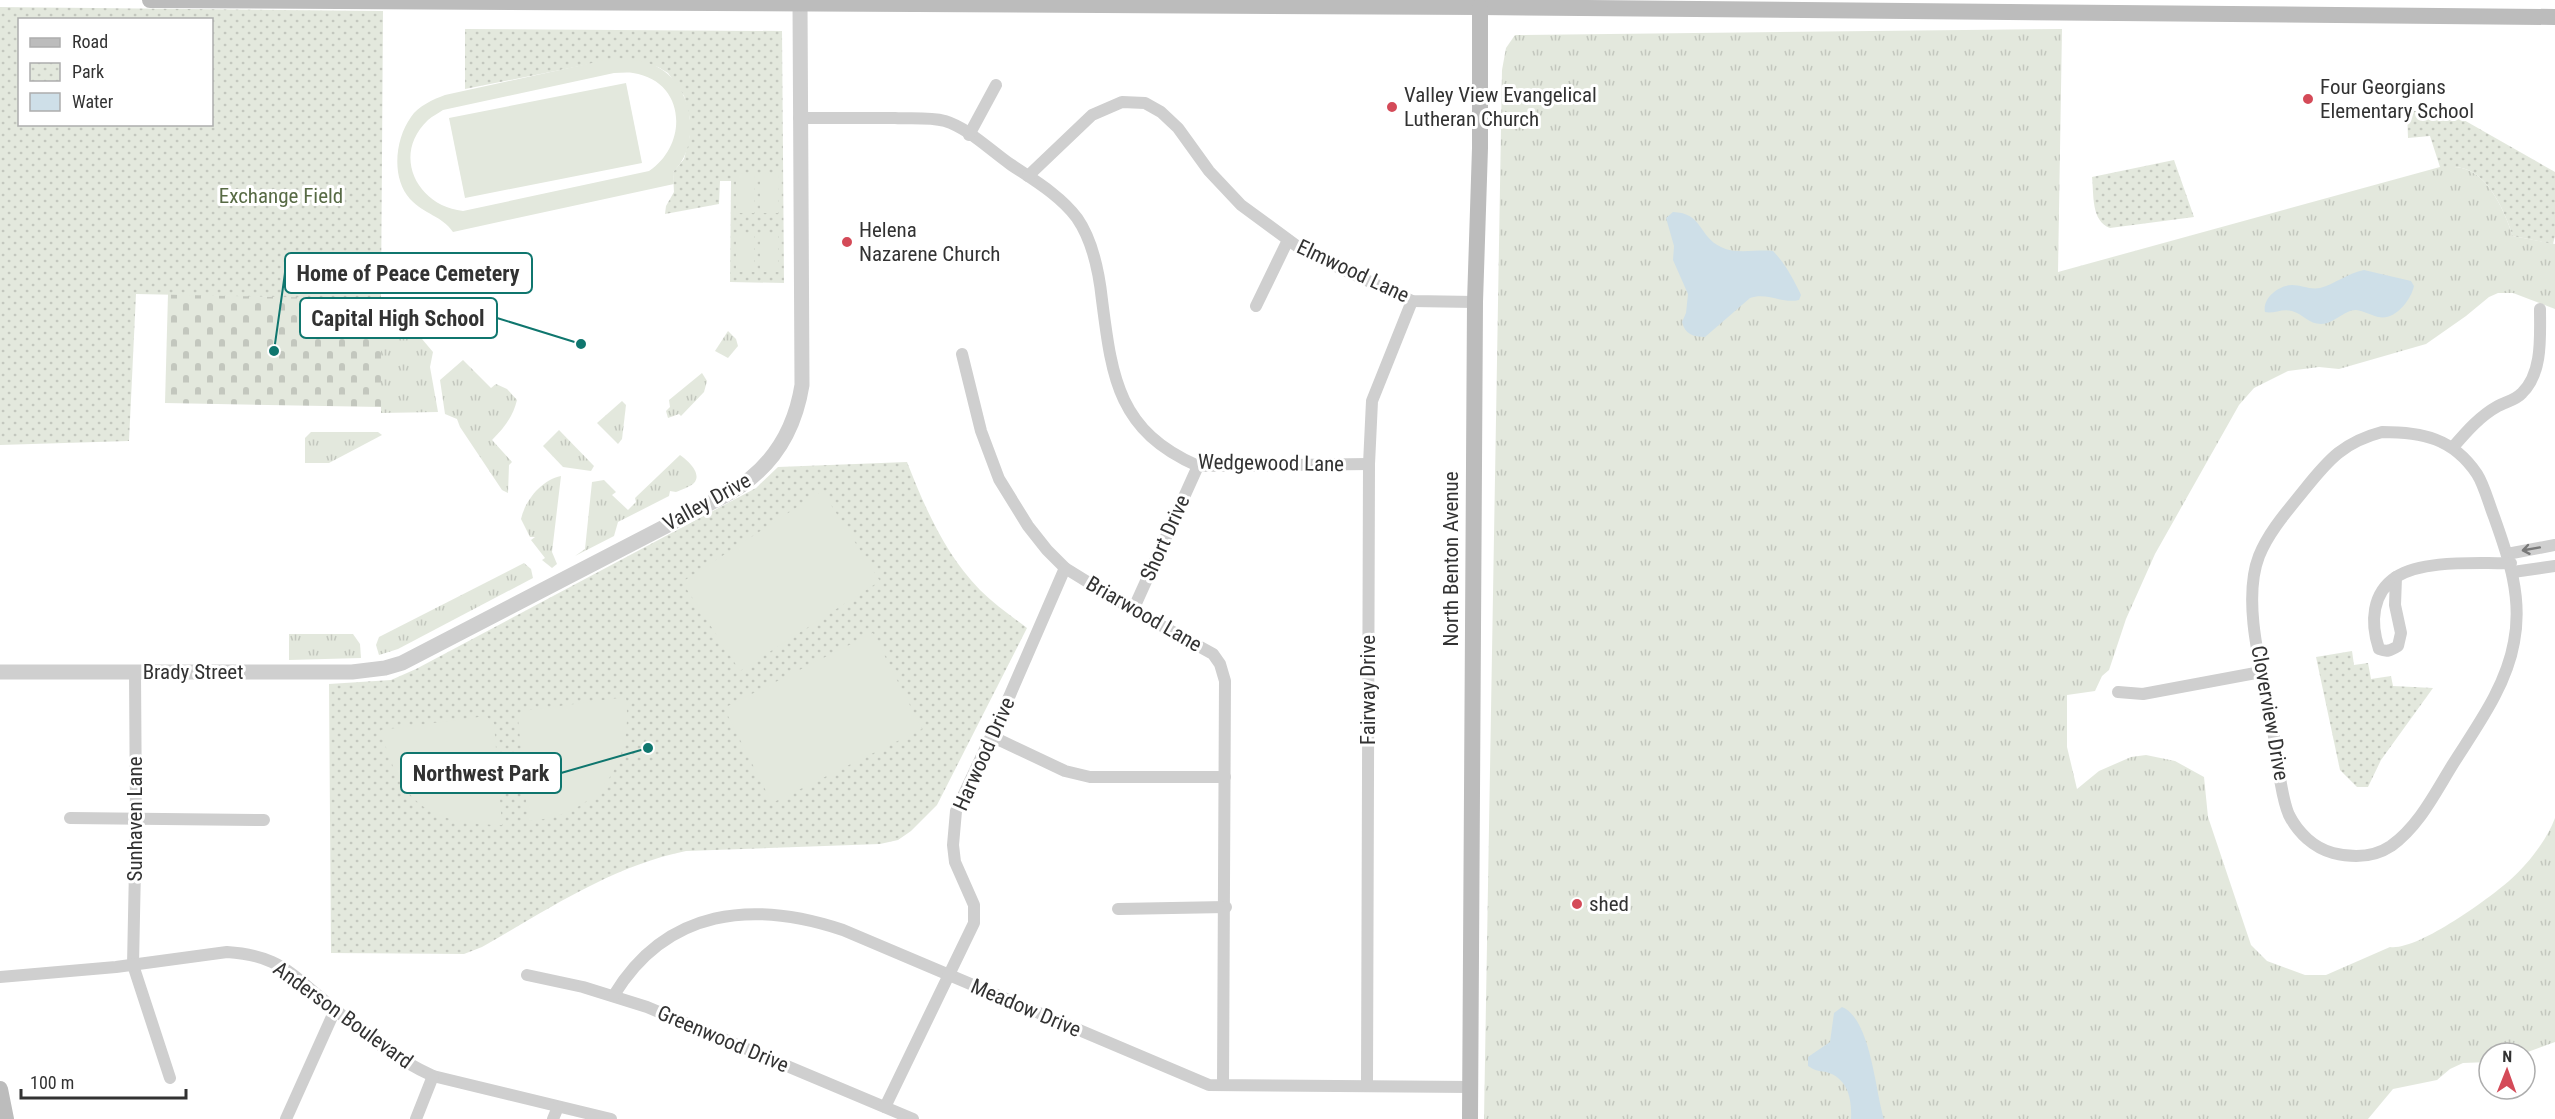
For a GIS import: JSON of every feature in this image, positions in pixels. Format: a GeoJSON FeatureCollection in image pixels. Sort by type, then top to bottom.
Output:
{"type":"FeatureCollection","features":[{"type":"Feature","properties":{"kind":"main road"},"geometry":{"type":"LineString","coordinates":[[150,0],[2053,6],[2555,17]]}},
{"type":"Feature","properties":{"kind":"main road","name":"North Benton Avenue"},"geometry":{"type":"LineString","coordinates":[[1470,1119],[1475,302],[1480,148],[1480,3]]}},
{"type":"Feature","properties":{"kind":"main road"},"geometry":{"type":"LineString","coordinates":[[0,1089],[6,1119]]}},
{"type":"Feature","properties":{"kind":"street","name":"Valley Drive"},"geometry":{"type":"LineString","coordinates":[[385,668],[402,663],[735,490],[756,475],[778,452],[793,423],[802,385],[800,1]]}},
{"type":"Feature","properties":{"kind":"street"},"geometry":{"type":"LineString","coordinates":[[969,135],[996,85]]}},
{"type":"Feature","properties":{"kind":"street","name":"Elmwood Lane"},"geometry":{"type":"LineString","coordinates":[[1028,176],[1092,115],[1122,102],[1145,103],[1161,112],[1178,128],[1209,171],[1241,205],[1305,252],[1412,301],[1475,302]]}},
{"type":"Feature","properties":{"kind":"street","name":"Wedgewood Lane"},"geometry":{"type":"LineString","coordinates":[[799,118],[937,120],[952,124],[1056,197],[1077,218],[1093,250],[1101,285],[1109,359],[1122,396],[1134,418],[1150,436],[1174,455],[1198,466],[1369,464]]}},
{"type":"Feature","properties":{"kind":"street"},"geometry":{"type":"LineString","coordinates":[[1257,306],[1288,240]]}},
{"type":"Feature","properties":{"kind":"street","name":"Fairway Drive"},"geometry":{"type":"LineString","coordinates":[[1367,1086],[1369,464],[1372,401],[1412,301]]}},
{"type":"Feature","properties":{"kind":"street"},"geometry":{"type":"LineString","coordinates":[[2454,446],[2476,421],[2497,406],[2522,395],[2532,379],[2538,358],[2540,309]]}},
{"type":"Feature","properties":{"kind":"street","name":"Briarwood Lane"},"geometry":{"type":"LineString","coordinates":[[962,354],[981,431],[999,479],[1028,526],[1065,568],[1133,610],[1213,654],[1220,664],[1225,681],[1226,907],[1223,1085]]}},
{"type":"Feature","properties":{"kind":"street","name":"Cloverview Drive"},"geometry":{"type":"LineString","coordinates":[[2382,432],[2414,432],[2454,446],[2478,475],[2510,563],[2516,609],[2515,640],[2510,660],[2491,703],[2425,810],[2408,832],[2389,847],[2369,856],[2347,857],[2321,850],[2303,836],[2289,814],[2261,672],[2251,599],[2258,558],[2266,540],[2324,466],[2339,451],[2359,438],[2382,432]]}},
{"type":"Feature","properties":{"kind":"street","name":"Short Drive"},"geometry":{"type":"LineString","coordinates":[[1133,610],[1198,466]]}},
{"type":"Feature","properties":{"kind":"street"},"geometry":{"type":"LineString","coordinates":[[2510,563],[2555,545]]}},
{"type":"Feature","properties":{"kind":"street"},"geometry":{"type":"LineString","coordinates":[[2396,577],[2395,605],[2401,633],[2398,646],[2385,651],[2379,648],[2376,639],[2374,611],[2380,594],[2396,577],[2404,572],[2428,566],[2510,563],[2555,566]]}},
{"type":"Feature","properties":{"kind":"street","name":"Harwood Drive"},"geometry":{"type":"LineString","coordinates":[[885,1107],[970,933],[974,915],[970,894],[956,862],[953,845],[954,819],[961,798],[1065,568]]}},
{"type":"Feature","properties":{"kind":"street","name":"Brady Street"},"geometry":{"type":"LineString","coordinates":[[0,672],[352,672],[385,668]]}},
{"type":"Feature","properties":{"kind":"street"},"geometry":{"type":"LineString","coordinates":[[2118,692],[2143,694],[2261,672]]}},
{"type":"Feature","properties":{"kind":"street","name":"Sunhaven Lane"},"geometry":{"type":"LineString","coordinates":[[135,673],[136,819],[133,965],[170,1078]]}},
{"type":"Feature","properties":{"kind":"street"},"geometry":{"type":"LineString","coordinates":[[991,736],[1065,771],[1090,777],[1225,777]]}},
{"type":"Feature","properties":{"kind":"street"},"geometry":{"type":"LineString","coordinates":[[70,818],[264,820]]}},
{"type":"Feature","properties":{"kind":"street"},"geometry":{"type":"LineString","coordinates":[[1118,909],[1226,907]]}},
{"type":"Feature","properties":{"kind":"street","name":"Meadow Drive"},"geometry":{"type":"LineString","coordinates":[[614,995],[635,966],[668,937],[716,917],[751,913],[796,917],[820,922],[1209,1084],[1471,1087]]}},
{"type":"Feature","properties":{"kind":"street","name":"Anderson Boulevard"},"geometry":{"type":"LineString","coordinates":[[0,977],[133,965],[227,952],[252,955],[286,970],[394,1057],[433,1076],[611,1119]]}},
{"type":"Feature","properties":{"kind":"street","name":"Greenwood Drive"},"geometry":{"type":"LineString","coordinates":[[527,975],[614,995],[913,1119]]}},
{"type":"Feature","properties":{"kind":"street"},"geometry":{"type":"LineString","coordinates":[[286,1119],[335,1010]]}},
{"type":"Feature","properties":{"kind":"street"},"geometry":{"type":"LineString","coordinates":[[416,1119],[433,1076]]}},
{"type":"Feature","properties":{"kind":"street"},"geometry":{"type":"LineString","coordinates":[[553,1119],[558,1107]]}},
{"type":"Feature","properties":{"kind":"green space","name":"Exchange Field"},"geometry":{"type":"Polygon","coordinates":[[[0,7],[383,11],[381,299],[136,294],[129,441],[0,445],[0,7]]]}},
{"type":"Feature","properties":{"kind":"green space"},"geometry":{"type":"Polygon","coordinates":[[[465,29],[782,31],[784,283],[730,282],[731,181],[720,181],[719,204],[665,214],[666,206],[674,192],[673,172],[684,159],[690,135],[690,119],[684,96],[668,73],[658,67],[615,59],[465,89],[465,29]]]}},
{"type":"Feature","properties":{"kind":"green space"},"geometry":{"type":"Polygon","coordinates":[[[2062,29],[2058,272],[2440,167],[2465,169],[2484,181],[2496,198],[2513,236],[2555,244],[2555,309],[2513,293],[2498,293],[2489,297],[2426,344],[2339,369],[2319,367],[2288,371],[2254,388],[2239,405],[2155,554],[2126,619],[2109,670],[2102,676],[2095,691],[2067,695],[2067,747],[2077,789],[2099,771],[2131,757],[2146,755],[2175,761],[2204,777],[2208,817],[2251,945],[2267,961],[2305,975],[2326,975],[2390,947],[2417,941],[2451,923],[2516,875],[2541,844],[2555,818],[2555,1042],[2537,1049],[2537,1041],[2477,1041],[2477,1062],[2463,1063],[2450,1069],[2437,1080],[2393,1089],[2368,1119],[1484,1119],[1502,70],[1506,48],[1515,35],[2062,29]]]}},
{"type":"Feature","properties":{"kind":"green space"},"geometry":{"type":"Polygon","coordinates":[[[615,58],[639,60],[661,69],[681,90],[690,118],[688,147],[682,161],[673,172],[674,184],[453,232],[443,222],[421,209],[410,199],[400,180],[397,158],[401,136],[414,113],[422,106],[445,95],[615,58]],[[616,73],[443,110],[428,120],[417,134],[411,148],[414,177],[433,200],[463,211],[649,171],[662,159],[671,145],[676,115],[672,100],[651,78],[633,73],[616,73]]]}},
{"type":"Feature","properties":{"kind":"green space"},"geometry":{"type":"Polygon","coordinates":[[[626,83],[642,163],[465,198],[449,118],[626,83]]]}},
{"type":"Feature","properties":{"kind":"green space"},"geometry":{"type":"Polygon","coordinates":[[[2407,111],[2448,111],[2555,172],[2553,244],[2513,236],[2496,198],[2484,181],[2465,169],[2440,167],[2430,136],[2408,138],[2407,111]]]}},
{"type":"Feature","properties":{"kind":"green space"},"geometry":{"type":"Polygon","coordinates":[[[2174,160],[2194,217],[2110,228],[2099,220],[2096,214],[2092,177],[2174,160]]]}},
{"type":"Feature","properties":{"kind":"green space"},"geometry":{"type":"Polygon","coordinates":[[[736,173],[755,174],[754,213],[736,213],[736,173]]]}},
{"type":"Feature","properties":{"kind":"green space"},"geometry":{"type":"Polygon","coordinates":[[[760,173],[779,174],[778,213],[760,213],[760,173]]]}},
{"type":"Feature","properties":{"kind":"green space"},"geometry":{"type":"Polygon","coordinates":[[[736,233],[754,233],[754,272],[736,272],[736,233]]]}},
{"type":"Feature","properties":{"kind":"green space"},"geometry":{"type":"Polygon","coordinates":[[[760,233],[778,233],[778,272],[760,272],[760,233]]]}},
{"type":"Feature","properties":{"kind":"green space"},"geometry":{"type":"Polygon","coordinates":[[[168,294],[381,299],[381,407],[165,403],[168,294]]]}},
{"type":"Feature","properties":{"kind":"green space"},"geometry":{"type":"Polygon","coordinates":[[[381,299],[401,313],[402,330],[422,339],[433,352],[430,367],[438,412],[381,413],[381,299]]]}},
{"type":"Feature","properties":{"kind":"green space"},"geometry":{"type":"Polygon","coordinates":[[[728,331],[736,339],[738,346],[728,358],[715,351],[728,331]]]}},
{"type":"Feature","properties":{"kind":"green space"},"geometry":{"type":"Polygon","coordinates":[[[463,360],[491,388],[496,384],[507,389],[517,400],[508,422],[492,440],[512,462],[509,465],[508,493],[502,490],[457,419],[445,414],[440,380],[463,360]]]}},
{"type":"Feature","properties":{"kind":"green space"},"geometry":{"type":"Polygon","coordinates":[[[702,373],[707,381],[704,392],[681,416],[679,414],[668,418],[666,411],[670,407],[669,400],[702,373]]]}},
{"type":"Feature","properties":{"kind":"green space"},"geometry":{"type":"Polygon","coordinates":[[[622,401],[626,405],[622,439],[618,444],[597,423],[622,401]]]}},
{"type":"Feature","properties":{"kind":"green space"},"geometry":{"type":"Polygon","coordinates":[[[559,430],[594,466],[591,471],[563,467],[543,446],[559,430]]]}},
{"type":"Feature","properties":{"kind":"green space"},"geometry":{"type":"Polygon","coordinates":[[[311,432],[378,432],[382,435],[329,463],[305,463],[305,438],[311,432]]]}},
{"type":"Feature","properties":{"kind":"green space"},"geometry":{"type":"Polygon","coordinates":[[[680,455],[695,471],[694,483],[676,492],[670,491],[669,496],[618,522],[614,536],[575,556],[585,549],[592,482],[604,480],[616,492],[612,495],[628,510],[636,502],[635,498],[680,455]]]}},
{"type":"Feature","properties":{"kind":"green space"},"geometry":{"type":"Polygon","coordinates":[[[907,462],[937,530],[956,561],[985,595],[1027,628],[937,805],[911,831],[898,840],[880,844],[686,851],[659,858],[606,878],[482,947],[464,954],[331,953],[329,684],[391,680],[416,669],[756,488],[778,467],[907,462]]]}},
{"type":"Feature","properties":{"kind":"green space"},"geometry":{"type":"Polygon","coordinates":[[[561,476],[552,552],[557,564],[552,568],[542,560],[545,558],[531,540],[535,537],[530,537],[521,519],[526,505],[535,492],[547,482],[561,476]]]}},
{"type":"Feature","properties":{"kind":"green space"},"geometry":{"type":"Polygon","coordinates":[[[822,491],[880,581],[740,671],[682,582],[822,491]]]}},
{"type":"Feature","properties":{"kind":"green space"},"geometry":{"type":"Polygon","coordinates":[[[524,563],[531,569],[533,578],[398,649],[379,655],[376,645],[379,637],[524,563]]]}},
{"type":"Feature","properties":{"kind":"green space"},"geometry":{"type":"Polygon","coordinates":[[[873,633],[922,729],[772,803],[724,708],[873,633]]]}},
{"type":"Feature","properties":{"kind":"green space"},"geometry":{"type":"Polygon","coordinates":[[[289,634],[353,634],[360,644],[361,658],[289,660],[289,634]]]}},
{"type":"Feature","properties":{"kind":"green space"},"geometry":{"type":"Polygon","coordinates":[[[2352,651],[2354,665],[2368,663],[2371,679],[2391,676],[2393,686],[2433,688],[2381,760],[2368,787],[2357,787],[2340,770],[2316,657],[2352,651]]]}},
{"type":"Feature","properties":{"kind":"green space"},"geometry":{"type":"Polygon","coordinates":[[[626,697],[627,722],[624,744],[617,765],[606,783],[574,809],[552,817],[528,821],[518,718],[523,711],[626,697]]]}},
{"type":"Feature","properties":{"kind":"green space"},"geometry":{"type":"Polygon","coordinates":[[[486,716],[494,723],[502,825],[454,820],[436,814],[421,804],[408,792],[397,776],[381,730],[486,716]]]}},
{"type":"Feature","properties":{"kind":"water"},"geometry":{"type":"Polygon","coordinates":[[[1673,212],[1690,216],[1708,237],[1721,247],[1740,251],[1773,251],[1795,283],[1801,295],[1799,300],[1787,301],[1762,296],[1750,298],[1705,337],[1690,334],[1682,322],[1686,313],[1688,294],[1673,260],[1674,246],[1666,218],[1673,212]]]}},
{"type":"Feature","properties":{"kind":"water"},"geometry":{"type":"Polygon","coordinates":[[[2364,270],[2411,281],[2414,286],[2412,292],[2406,303],[2396,313],[2378,317],[2356,310],[2321,324],[2292,311],[2265,312],[2269,297],[2282,287],[2292,285],[2320,288],[2364,270]]]}},
{"type":"Feature","properties":{"kind":"water"},"geometry":{"type":"Polygon","coordinates":[[[1842,1007],[1852,1014],[1866,1040],[1884,1119],[1851,1119],[1851,1104],[1844,1084],[1833,1075],[1808,1066],[1808,1057],[1830,1042],[1834,1013],[1842,1007]]]}},
{"type":"Feature","properties":{"kind":"place","name":"Four Georgians Elementary School"},"geometry":{"type":"Point","coordinates":[2308,99]}},
{"type":"Feature","properties":{"kind":"place","name":"Valley View Evangelical Lutheran Church"},"geometry":{"type":"Point","coordinates":[1392,107]}},
{"type":"Feature","properties":{"kind":"place","name":"Helena Nazarene Church"},"geometry":{"type":"Point","coordinates":[847,242]}},
{"type":"Feature","properties":{"kind":"place","name":"Capital High School"},"geometry":{"type":"Point","coordinates":[581,344]}},
{"type":"Feature","properties":{"kind":"place","name":"Home of Peace Cemetery"},"geometry":{"type":"Point","coordinates":[274,351]}},
{"type":"Feature","properties":{"kind":"place","name":"Northwest Park"},"geometry":{"type":"Point","coordinates":[648,748]}},
{"type":"Feature","properties":{"kind":"place","name":"shed"},"geometry":{"type":"Point","coordinates":[1577,904]}}]}
